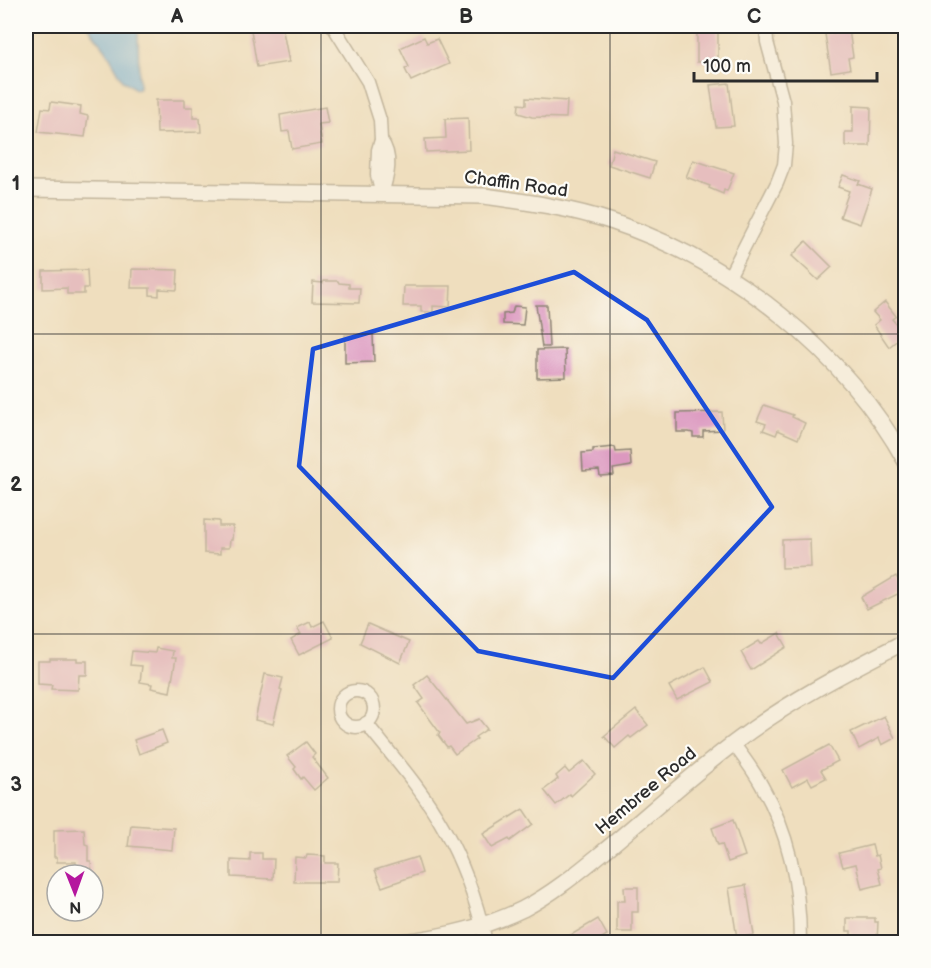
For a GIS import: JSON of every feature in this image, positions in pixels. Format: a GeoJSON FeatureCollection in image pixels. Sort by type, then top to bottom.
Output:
{"type":"FeatureCollection","features":[{"type":"Feature","properties":{"kind":"street"},"geometry":{"type":"LineString","coordinates":[[333,26],[368,82],[380,120],[381,140],[387,148],[388,174],[382,195]]}},
{"type":"Feature","properties":{"kind":"street"},"geometry":{"type":"LineString","coordinates":[[729,278],[784,165],[786,144],[783,101],[766,26]]}},
{"type":"Feature","properties":{"kind":"street","name":"Chaffin Road"},"geometry":{"type":"LineString","coordinates":[[26,189],[484,196],[549,205],[613,222],[674,247],[729,278],[768,305],[804,335],[837,368],[866,403],[906,462]]}},
{"type":"Feature","properties":{"kind":"street","name":"Hembree Road"},"geometry":{"type":"LineString","coordinates":[[401,942],[441,937],[482,926],[524,908],[567,882],[734,743],[778,712],[821,686],[906,641]]}},
{"type":"Feature","properties":{"kind":"street"},"geometry":{"type":"LineString","coordinates":[[366,723],[421,793],[443,827],[463,870],[486,942]]}},
{"type":"Feature","properties":{"kind":"street"},"geometry":{"type":"LineString","coordinates":[[734,743],[766,792],[778,816],[791,855],[798,895],[800,942]]}},
{"type":"Feature","properties":{"kind":"highlighted area"},"geometry":{"type":"Polygon","coordinates":[[[574,272],[647,320],[772,507],[613,678],[478,651],[299,466],[313,349],[574,272]]]}},
{"type":"Feature","properties":{"kind":"water"},"geometry":{"type":"Polygon","coordinates":[[[88,26],[138,26],[139,88],[135,89],[123,80],[106,50],[88,26]]]}},
{"type":"Feature","properties":{"kind":"building"},"geometry":{"type":"Polygon","coordinates":[[[282,26],[289,62],[257,67],[251,30],[282,26]]]}},
{"type":"Feature","properties":{"kind":"building"},"geometry":{"type":"Polygon","coordinates":[[[697,26],[718,26],[718,62],[697,62],[697,26]]]}},
{"type":"Feature","properties":{"kind":"building"},"geometry":{"type":"Polygon","coordinates":[[[849,30],[853,57],[848,58],[850,69],[831,72],[825,34],[849,30]]]}},
{"type":"Feature","properties":{"kind":"building"},"geometry":{"type":"Polygon","coordinates":[[[424,37],[427,43],[437,39],[449,64],[411,81],[405,69],[409,67],[400,48],[424,37]]]}},
{"type":"Feature","properties":{"kind":"building"},"geometry":{"type":"Polygon","coordinates":[[[729,83],[734,126],[716,127],[710,85],[729,83]]]}},
{"type":"Feature","properties":{"kind":"building"},"geometry":{"type":"Polygon","coordinates":[[[526,98],[567,101],[566,118],[532,117],[518,113],[519,104],[526,105],[526,98]]]}},
{"type":"Feature","properties":{"kind":"building"},"geometry":{"type":"Polygon","coordinates":[[[156,100],[185,100],[185,107],[193,107],[193,118],[200,118],[201,132],[157,133],[156,100]]]}},
{"type":"Feature","properties":{"kind":"building"},"geometry":{"type":"Polygon","coordinates":[[[51,102],[81,106],[80,114],[88,116],[85,137],[38,132],[42,108],[50,109],[51,102]]]}},
{"type":"Feature","properties":{"kind":"building"},"geometry":{"type":"Polygon","coordinates":[[[853,106],[871,107],[870,146],[845,146],[845,132],[853,132],[853,106]]]}},
{"type":"Feature","properties":{"kind":"building"},"geometry":{"type":"Polygon","coordinates":[[[325,107],[328,123],[319,124],[322,144],[292,149],[289,131],[282,132],[280,115],[325,107]]]}},
{"type":"Feature","properties":{"kind":"building"},"geometry":{"type":"Polygon","coordinates":[[[468,118],[469,150],[426,152],[425,139],[446,138],[445,119],[468,118]]]}},
{"type":"Feature","properties":{"kind":"building"},"geometry":{"type":"Polygon","coordinates":[[[613,149],[655,162],[650,178],[609,165],[613,149]]]}},
{"type":"Feature","properties":{"kind":"building"},"geometry":{"type":"Polygon","coordinates":[[[693,160],[734,173],[727,191],[724,190],[723,194],[709,188],[710,186],[686,177],[693,160]]]}},
{"type":"Feature","properties":{"kind":"building"},"geometry":{"type":"Polygon","coordinates":[[[843,175],[860,181],[858,184],[872,189],[860,224],[840,217],[849,191],[838,187],[843,175]]]}},
{"type":"Feature","properties":{"kind":"building"},"geometry":{"type":"Polygon","coordinates":[[[806,241],[832,267],[818,280],[792,256],[806,241]]]}},
{"type":"Feature","properties":{"kind":"building"},"geometry":{"type":"Polygon","coordinates":[[[132,269],[178,270],[177,290],[159,289],[159,296],[150,295],[150,288],[131,288],[132,269]]]}},
{"type":"Feature","properties":{"kind":"building"},"geometry":{"type":"Polygon","coordinates":[[[87,270],[88,288],[84,288],[84,294],[67,294],[67,288],[43,289],[43,271],[87,270]]]}},
{"type":"Feature","properties":{"kind":"building"},"geometry":{"type":"Polygon","coordinates":[[[324,281],[338,281],[349,284],[349,288],[360,288],[359,303],[312,302],[313,282],[323,283],[324,281]]]}},
{"type":"Feature","properties":{"kind":"building"},"geometry":{"type":"Polygon","coordinates":[[[404,286],[451,286],[450,307],[433,306],[433,312],[421,312],[421,306],[403,306],[404,286]]]}},
{"type":"Feature","properties":{"kind":"building"},"geometry":{"type":"Polygon","coordinates":[[[885,302],[896,316],[892,319],[905,334],[889,347],[874,325],[880,320],[873,312],[885,302]]]}},
{"type":"Feature","properties":{"kind":"building"},"geometry":{"type":"Polygon","coordinates":[[[536,305],[547,305],[549,347],[542,347],[536,305]]]}},
{"type":"Feature","properties":{"kind":"building"},"geometry":{"type":"Polygon","coordinates":[[[514,306],[525,307],[523,325],[503,324],[503,314],[512,313],[514,306]]]}},
{"type":"Feature","properties":{"kind":"building"},"geometry":{"type":"Polygon","coordinates":[[[373,334],[374,362],[345,363],[345,335],[373,334]]]}},
{"type":"Feature","properties":{"kind":"building"},"geometry":{"type":"Polygon","coordinates":[[[565,349],[566,377],[537,378],[537,350],[565,349]]]}},
{"type":"Feature","properties":{"kind":"building"},"geometry":{"type":"Polygon","coordinates":[[[764,405],[793,415],[792,417],[805,423],[798,439],[778,430],[776,435],[763,430],[766,424],[757,421],[764,405]]]}},
{"type":"Feature","properties":{"kind":"building"},"geometry":{"type":"Polygon","coordinates":[[[722,412],[723,430],[703,431],[703,437],[693,437],[693,433],[689,432],[677,432],[677,413],[722,412]]]}},
{"type":"Feature","properties":{"kind":"building"},"geometry":{"type":"Polygon","coordinates":[[[615,447],[616,452],[630,451],[631,466],[613,469],[614,475],[600,476],[599,470],[583,471],[582,453],[593,452],[593,449],[615,447]]]}},
{"type":"Feature","properties":{"kind":"building"},"geometry":{"type":"Polygon","coordinates":[[[204,520],[219,521],[219,526],[233,526],[229,548],[220,548],[220,554],[204,553],[204,520]]]}},
{"type":"Feature","properties":{"kind":"building"},"geometry":{"type":"Polygon","coordinates":[[[810,539],[811,567],[782,568],[782,540],[810,539]]]}},
{"type":"Feature","properties":{"kind":"building"},"geometry":{"type":"Polygon","coordinates":[[[896,576],[904,591],[867,609],[861,597],[896,576]]]}},
{"type":"Feature","properties":{"kind":"building"},"geometry":{"type":"Polygon","coordinates":[[[324,621],[333,638],[299,655],[291,640],[301,634],[297,628],[310,622],[312,627],[324,621]]]}},
{"type":"Feature","properties":{"kind":"building"},"geometry":{"type":"Polygon","coordinates":[[[368,624],[409,642],[400,663],[360,643],[368,624]]]}},
{"type":"Feature","properties":{"kind":"building"},"geometry":{"type":"Polygon","coordinates":[[[779,633],[787,647],[751,670],[741,652],[779,633]]]}},
{"type":"Feature","properties":{"kind":"building"},"geometry":{"type":"Polygon","coordinates":[[[156,648],[173,651],[172,658],[176,658],[170,692],[151,688],[152,684],[140,682],[142,666],[130,665],[132,651],[155,653],[156,648]]]}},
{"type":"Feature","properties":{"kind":"building"},"geometry":{"type":"Polygon","coordinates":[[[50,659],[87,661],[87,675],[79,675],[78,690],[51,689],[52,685],[38,684],[38,661],[50,661],[50,659]]]}},
{"type":"Feature","properties":{"kind":"building"},"geometry":{"type":"Polygon","coordinates":[[[705,667],[713,682],[677,700],[669,686],[705,667]]]}},
{"type":"Feature","properties":{"kind":"building"},"geometry":{"type":"Polygon","coordinates":[[[265,674],[283,678],[273,724],[255,720],[265,674]]]}},
{"type":"Feature","properties":{"kind":"building"},"geometry":{"type":"Polygon","coordinates":[[[427,675],[466,724],[479,719],[487,729],[455,754],[438,735],[440,733],[418,703],[424,699],[414,685],[427,675]]]}},
{"type":"Feature","properties":{"kind":"building"},"geometry":{"type":"Polygon","coordinates":[[[636,710],[648,725],[631,738],[629,736],[615,748],[604,736],[636,710]]]}},
{"type":"Feature","properties":{"kind":"building"},"geometry":{"type":"Polygon","coordinates":[[[884,716],[895,738],[882,745],[879,738],[859,749],[851,732],[884,716]]]}},
{"type":"Feature","properties":{"kind":"building"},"geometry":{"type":"Polygon","coordinates":[[[162,730],[167,743],[139,754],[134,740],[162,730]]]}},
{"type":"Feature","properties":{"kind":"building"},"geometry":{"type":"Polygon","coordinates":[[[306,742],[315,754],[312,757],[328,778],[314,790],[303,777],[301,779],[294,769],[296,767],[287,756],[306,742]]]}},
{"type":"Feature","properties":{"kind":"building"},"geometry":{"type":"Polygon","coordinates":[[[829,745],[838,761],[821,770],[826,778],[812,785],[808,778],[792,787],[783,770],[829,745]]]}},
{"type":"Feature","properties":{"kind":"building"},"geometry":{"type":"Polygon","coordinates":[[[584,761],[595,774],[571,796],[570,794],[556,805],[544,790],[558,779],[556,776],[565,768],[569,773],[584,761]]]}},
{"type":"Feature","properties":{"kind":"building"},"geometry":{"type":"Polygon","coordinates":[[[523,809],[533,824],[510,841],[509,839],[492,848],[483,834],[523,809]]]}},
{"type":"Feature","properties":{"kind":"building"},"geometry":{"type":"Polygon","coordinates":[[[733,820],[745,856],[728,862],[722,844],[718,845],[712,828],[733,820]]]}},
{"type":"Feature","properties":{"kind":"building"},"geometry":{"type":"Polygon","coordinates":[[[131,825],[174,828],[172,850],[128,846],[131,825]]]}},
{"type":"Feature","properties":{"kind":"building"},"geometry":{"type":"Polygon","coordinates":[[[84,829],[85,844],[88,845],[88,861],[91,863],[57,862],[57,857],[54,857],[54,830],[84,829]]]}},
{"type":"Feature","properties":{"kind":"building"},"geometry":{"type":"Polygon","coordinates":[[[872,845],[875,856],[878,855],[881,868],[878,869],[882,884],[862,889],[856,864],[843,867],[839,853],[872,845]]]}},
{"type":"Feature","properties":{"kind":"building"},"geometry":{"type":"Polygon","coordinates":[[[250,853],[262,853],[262,859],[274,859],[273,879],[231,877],[231,860],[250,861],[250,853]]]}},
{"type":"Feature","properties":{"kind":"building"},"geometry":{"type":"Polygon","coordinates":[[[307,855],[325,856],[325,863],[338,863],[337,882],[294,882],[295,857],[306,858],[307,855]]]}},
{"type":"Feature","properties":{"kind":"building"},"geometry":{"type":"Polygon","coordinates":[[[417,857],[422,873],[382,887],[375,870],[417,857]]]}},
{"type":"Feature","properties":{"kind":"building"},"geometry":{"type":"Polygon","coordinates":[[[746,885],[754,935],[737,938],[729,888],[746,885]]]}},
{"type":"Feature","properties":{"kind":"building"},"geometry":{"type":"Polygon","coordinates":[[[624,887],[638,887],[638,912],[632,912],[632,932],[617,932],[617,901],[625,901],[624,887]]]}},
{"type":"Feature","properties":{"kind":"building"},"geometry":{"type":"Polygon","coordinates":[[[847,918],[875,918],[875,922],[878,922],[877,942],[851,942],[851,931],[847,931],[847,918]]]}},
{"type":"Feature","properties":{"kind":"building"},"geometry":{"type":"Polygon","coordinates":[[[598,919],[607,935],[595,942],[559,942],[598,919]]]}}]}
